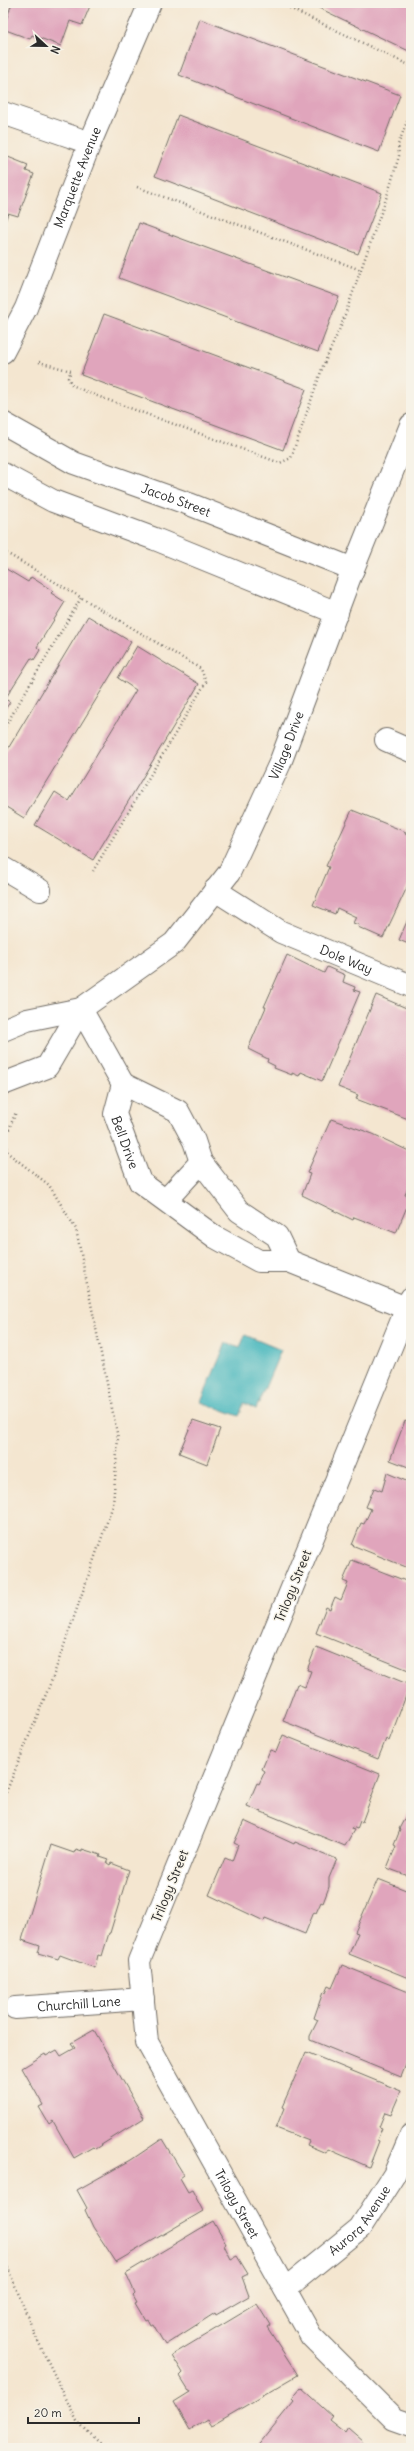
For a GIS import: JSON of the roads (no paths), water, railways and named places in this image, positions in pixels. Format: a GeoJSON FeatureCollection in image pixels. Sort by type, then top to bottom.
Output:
{"type":"FeatureCollection","features":[{"type":"Feature","properties":{"kind":"street","name":"Marquette Avenue"},"geometry":{"type":"LineString","coordinates":[[3,352],[26,308],[90,142],[150,3]]}},
{"type":"Feature","properties":{"kind":"street"},"geometry":{"type":"LineString","coordinates":[[3,113],[90,142]]}},
{"type":"Feature","properties":{"kind":"street","name":"Jacob Street"},"geometry":{"type":"LineString","coordinates":[[3,423],[74,463],[189,504],[353,569]]}},
{"type":"Feature","properties":{"kind":"street","name":"Village Drive"},"geometry":{"type":"LineString","coordinates":[[3,1030],[27,1020],[81,1009],[174,944],[229,873],[280,763],[353,569],[411,425]]}},
{"type":"Feature","properties":{"kind":"street"},"geometry":{"type":"LineString","coordinates":[[3,474],[53,502],[155,539],[336,613]]}},
{"type":"Feature","properties":{"kind":"street"},"geometry":{"type":"LineString","coordinates":[[386,740],[411,751]]}},
{"type":"Feature","properties":{"kind":"street"},"geometry":{"type":"LineString","coordinates":[[3,868],[40,890]]}},
{"type":"Feature","properties":{"kind":"street","name":"Dole Way"},"geometry":{"type":"LineString","coordinates":[[215,890],[281,932],[411,986]]}},
{"type":"Feature","properties":{"kind":"street"},"geometry":{"type":"LineString","coordinates":[[81,1009],[123,1084],[178,1111],[194,1141],[201,1162],[239,1211],[277,1236],[290,1261]]}},
{"type":"Feature","properties":{"kind":"street","name":"Village Drive"},"geometry":{"type":"LineString","coordinates":[[3,1084],[47,1067],[81,1009]]}},
{"type":"Feature","properties":{"kind":"street","name":"Bell Drive"},"geometry":{"type":"LineString","coordinates":[[123,1084],[116,1114],[140,1182],[215,1237],[259,1261],[290,1261],[410,1305]]}},
{"type":"Feature","properties":{"kind":"street"},"geometry":{"type":"LineString","coordinates":[[166,1200],[201,1162]]}},
{"type":"Feature","properties":{"kind":"street","name":"Trilogy Street"},"geometry":{"type":"LineString","coordinates":[[410,1305],[139,1961],[147,2042],[311,2336],[394,2419],[411,2425]]}},
{"type":"Feature","properties":{"kind":"street","name":"Churchill Lane"},"geometry":{"type":"LineString","coordinates":[[15,2008],[143,1999]]}},
{"type":"Feature","properties":{"kind":"street","name":"Aurora Avenue"},"geometry":{"type":"LineString","coordinates":[[285,2289],[360,2228],[394,2175],[411,2135]]}},
{"type":"Feature","properties":{"kind":"water"},"geometry":{"type":"Polygon","coordinates":[[[245,1335],[281,1350],[256,1409],[244,1403],[239,1416],[201,1402],[226,1343],[240,1348],[245,1335]]]}}]}
